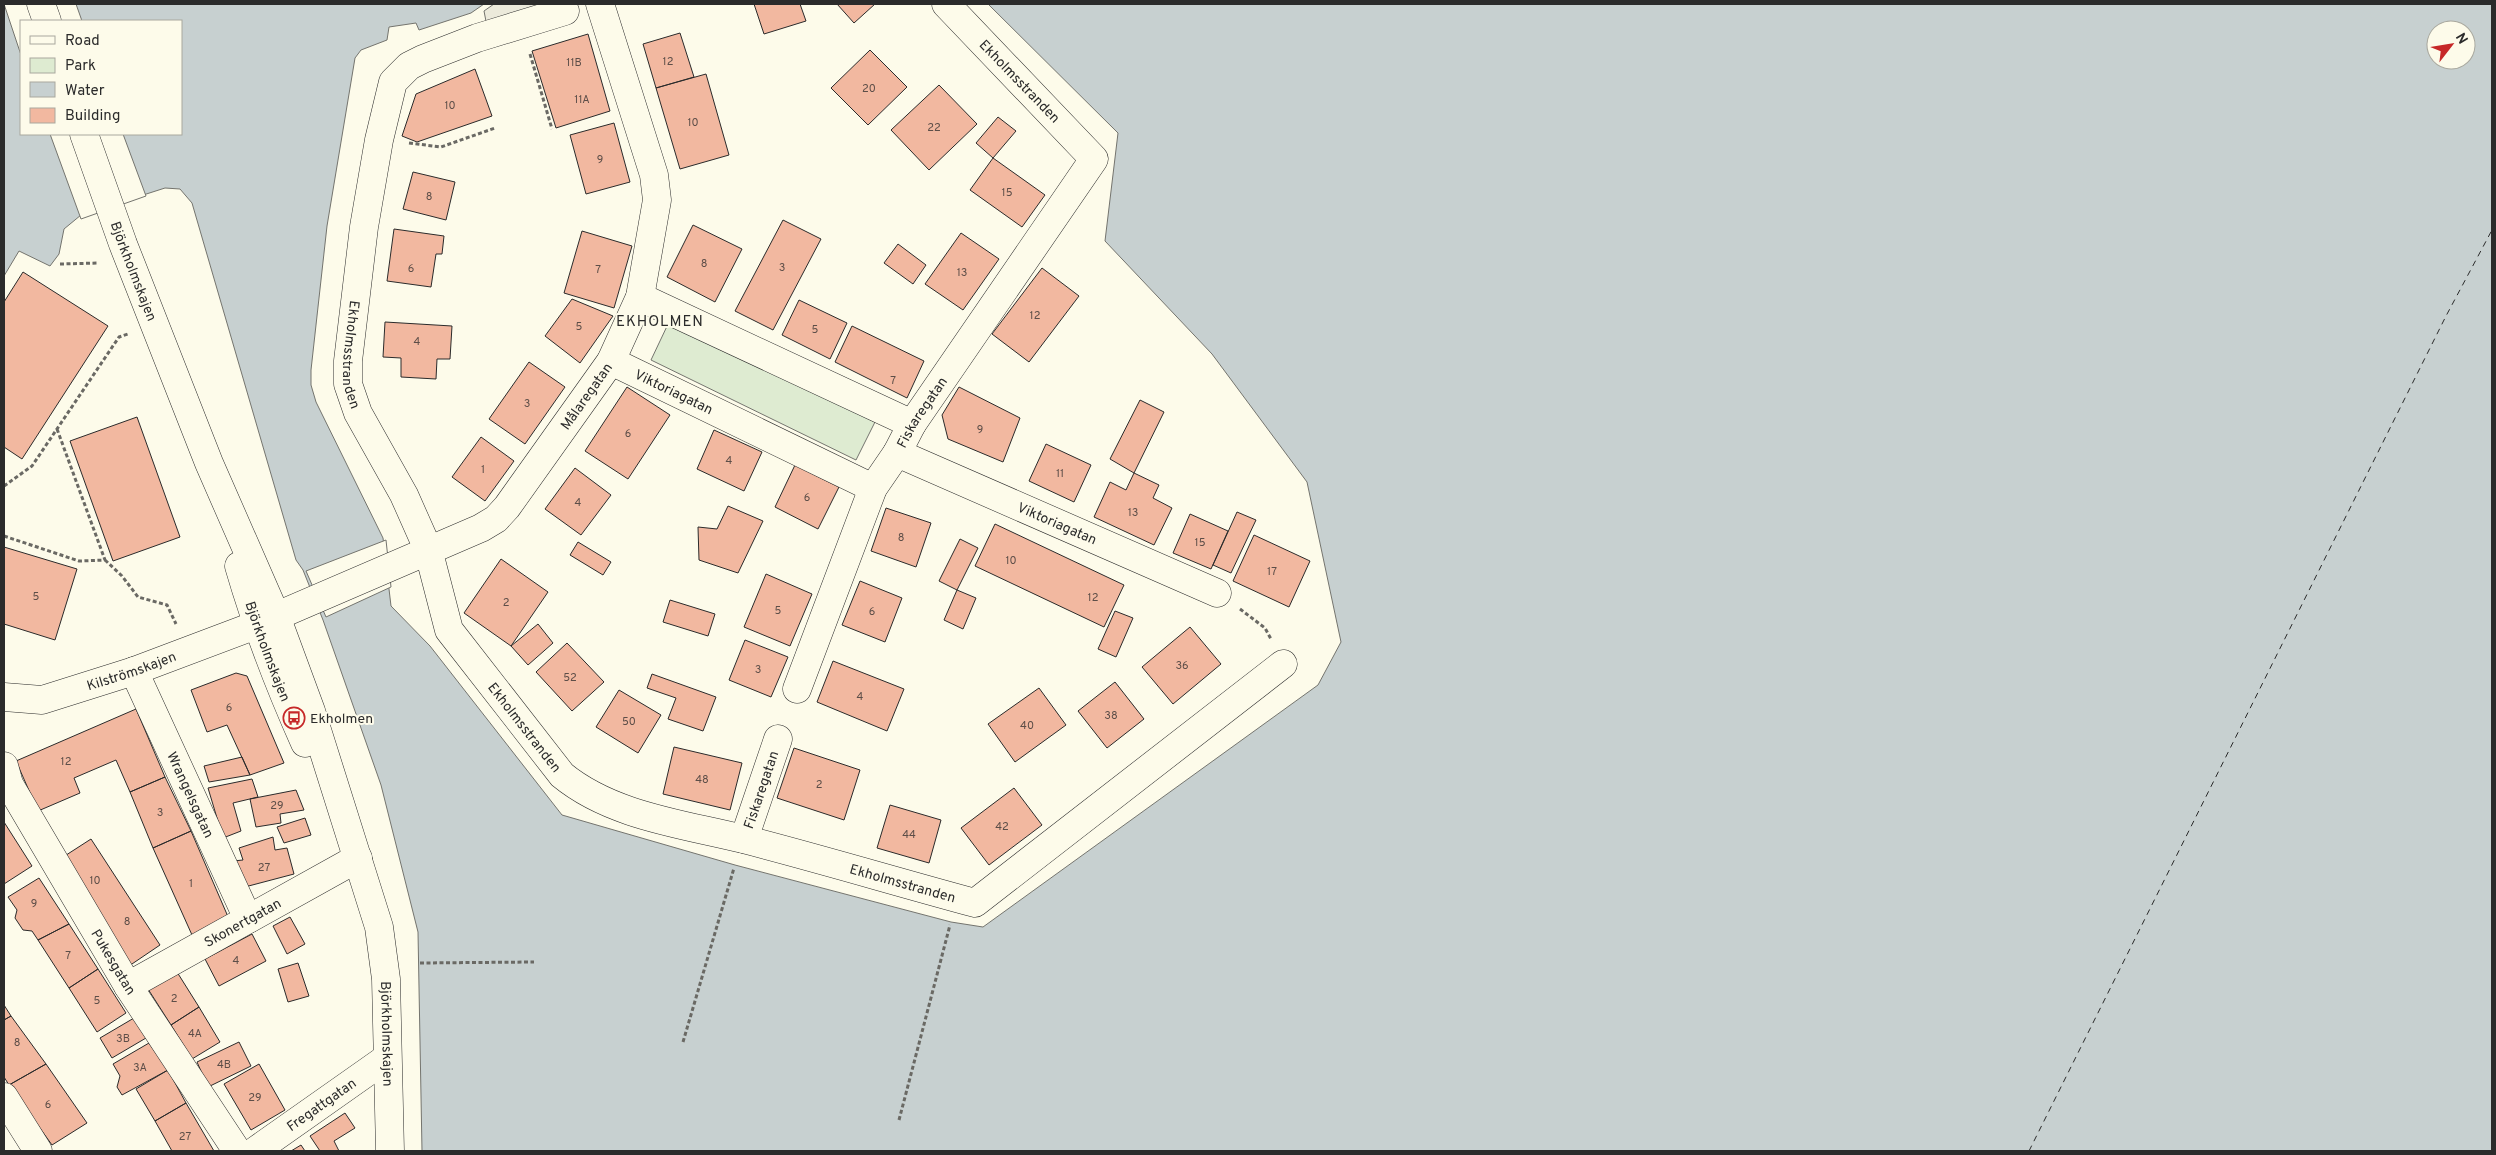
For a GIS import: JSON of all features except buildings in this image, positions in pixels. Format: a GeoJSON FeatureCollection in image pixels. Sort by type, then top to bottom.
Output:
{"type":"FeatureCollection","features":[{"type":"Feature","properties":{"kind":"street"},"geometry":{"type":"LineString","coordinates":[[41,4],[47,20]]}},
{"type":"Feature","properties":{"kind":"street","name":"Målaregatan"},"geometry":{"type":"LineString","coordinates":[[266,620],[388,566],[481,528],[496,519],[507,507],[611,361],[640,297],[656,200],[654,175],[600,4]]}},
{"type":"Feature","properties":{"kind":"street","name":"Ekholmsstranden"},"geometry":{"type":"LineString","coordinates":[[946,4],[1094,159]]}},
{"type":"Feature","properties":{"kind":"street","name":"Ekholmsstranden"},"geometry":{"type":"LineString","coordinates":[[565,11],[477,38],[409,66],[393,82],[379,140],[364,227],[348,361],[348,384],[358,413],[404,495],[428,549],[449,630],[562,775],[579,789],[740,852],[974,903],[1283,664]]}},
{"type":"Feature","properties":{"kind":"street","name":"Björkholmskajen"},"geometry":{"type":"LineString","coordinates":[[84,135],[113,253],[155,325],[209,463],[266,620],[311,711],[379,926],[386,979],[390,1151]]}},
{"type":"Feature","properties":{"kind":"street","name":"Fiskaregatan"},"geometry":{"type":"LineString","coordinates":[[797,689],[873,488],[897,453],[912,424],[1094,159]]}},
{"type":"Feature","properties":{"kind":"street"},"geometry":{"type":"LineString","coordinates":[[640,297],[912,424]]}},
{"type":"Feature","properties":{"kind":"street","name":"Viktoriagatan"},"geometry":{"type":"LineString","coordinates":[[611,361],[873,488]]}},
{"type":"Feature","properties":{"kind":"street","name":"Viktoriagatan"},"geometry":{"type":"LineString","coordinates":[[897,453],[1217,593]]}},
{"type":"Feature","properties":{"kind":"street","name":"Kilströmskajen"},"geometry":{"type":"LineString","coordinates":[[4,697],[42,700],[134,671],[266,620]]}},
{"type":"Feature","properties":{"kind":"street","name":"Wrangelsgatan"},"geometry":{"type":"LineString","coordinates":[[134,671],[248,919]]}},
{"type":"Feature","properties":{"kind":"street","name":"Fiskaregatan"},"geometry":{"type":"LineString","coordinates":[[740,852],[778,739]]}},
{"type":"Feature","properties":{"kind":"street","name":"Pukesgatan"},"geometry":{"type":"LineString","coordinates":[[4,766],[8,784],[128,986],[237,1151]]}},
{"type":"Feature","properties":{"kind":"street","name":"Skonertgatan"},"geometry":{"type":"LineString","coordinates":[[128,986],[358,858]]}},
{"type":"Feature","properties":{"kind":"street","name":"Fregattgatan"},"geometry":{"type":"LineString","coordinates":[[255,1151],[387,1058]]}},
{"type":"Feature","properties":{"kind":"street"},"geometry":{"type":"LineString","coordinates":[[4,1096],[38,1151]]}},
{"type":"Feature","properties":{"kind":"path"},"geometry":{"type":"LineString","coordinates":[[521,24],[552,129]]}},
{"type":"Feature","properties":{"kind":"path"},"geometry":{"type":"LineString","coordinates":[[379,140],[441,147],[495,128]]}},
{"type":"Feature","properties":{"kind":"path"},"geometry":{"type":"LineString","coordinates":[[60,264],[113,253]]}},
{"type":"Feature","properties":{"kind":"path"},"geometry":{"type":"LineString","coordinates":[[4,486],[32,466],[119,337],[155,325]]}},
{"type":"Feature","properties":{"kind":"path"},"geometry":{"type":"LineString","coordinates":[[57,429],[105,560],[122,576],[138,597],[167,605]]}},
{"type":"Feature","properties":{"kind":"path"},"geometry":{"type":"LineString","coordinates":[[4,536],[79,561],[105,560]]}},
{"type":"Feature","properties":{"kind":"path"},"geometry":{"type":"LineString","coordinates":[[683,1042],[740,852]]}},
{"type":"Feature","properties":{"kind":"path"},"geometry":{"type":"LineString","coordinates":[[899,1120],[951,922]]}},
{"type":"Feature","properties":{"kind":"path"},"geometry":{"type":"LineString","coordinates":[[420,963],[534,962]]}},
{"type":"Feature","properties":{"kind":"green space"},"geometry":{"type":"Polygon","coordinates":[[[669,322],[875,422],[856,460],[651,360],[669,322]]]}},
{"type":"Feature","properties":{"kind":"shaded area"},"geometry":{"type":"Polygon","coordinates":[[[494,4],[574,4],[490,42],[484,11],[494,4]]]}},
{"type":"Feature","properties":{"kind":"water"},"geometry":{"type":"Polygon","coordinates":[[[4,4],[484,4],[471,13],[419,30],[416,23],[389,27],[387,40],[361,50],[355,58],[327,226],[311,370],[311,385],[316,402],[383,538],[391,606],[430,646],[562,815],[735,865],[951,922],[983,927],[1318,685],[1341,642],[1307,482],[1212,354],[1105,241],[1118,133],[988,4],[2492,4],[2492,1151],[422,1151],[418,932],[381,785],[323,620],[303,570],[296,560],[192,203],[180,189],[165,188],[81,215],[64,229],[59,254],[50,266],[19,251],[4,276],[4,4]]]}},
{"type":"Feature","properties":{"kind":"pier"},"geometry":{"type":"Polygon","coordinates":[[[4,4],[76,4],[82,20],[20,20],[20,52],[4,4]]]}},
{"type":"Feature","properties":{"kind":"pier"},"geometry":{"type":"Polygon","coordinates":[[[50,135],[123,135],[146,196],[81,219],[50,135]]]}},
{"type":"Feature","properties":{"kind":"pier"},"geometry":{"type":"Polygon","coordinates":[[[386,540],[391,587],[326,617],[306,571],[386,540]]]}},
{"type":"Feature","properties":{"kind":"ferry route"},"geometry":{"type":"LineString","coordinates":[[2029,1151],[2446,316],[2492,230]]}},
{"type":"Feature","properties":{"kind":"place","name":"Ekholmen"},"geometry":{"type":"Point","coordinates":[294,718]}},
{"type":"Feature","properties":{"kind":"district","name":"EKHOLMEN"},"geometry":{"type":"Point","coordinates":[660,321]}}]}
